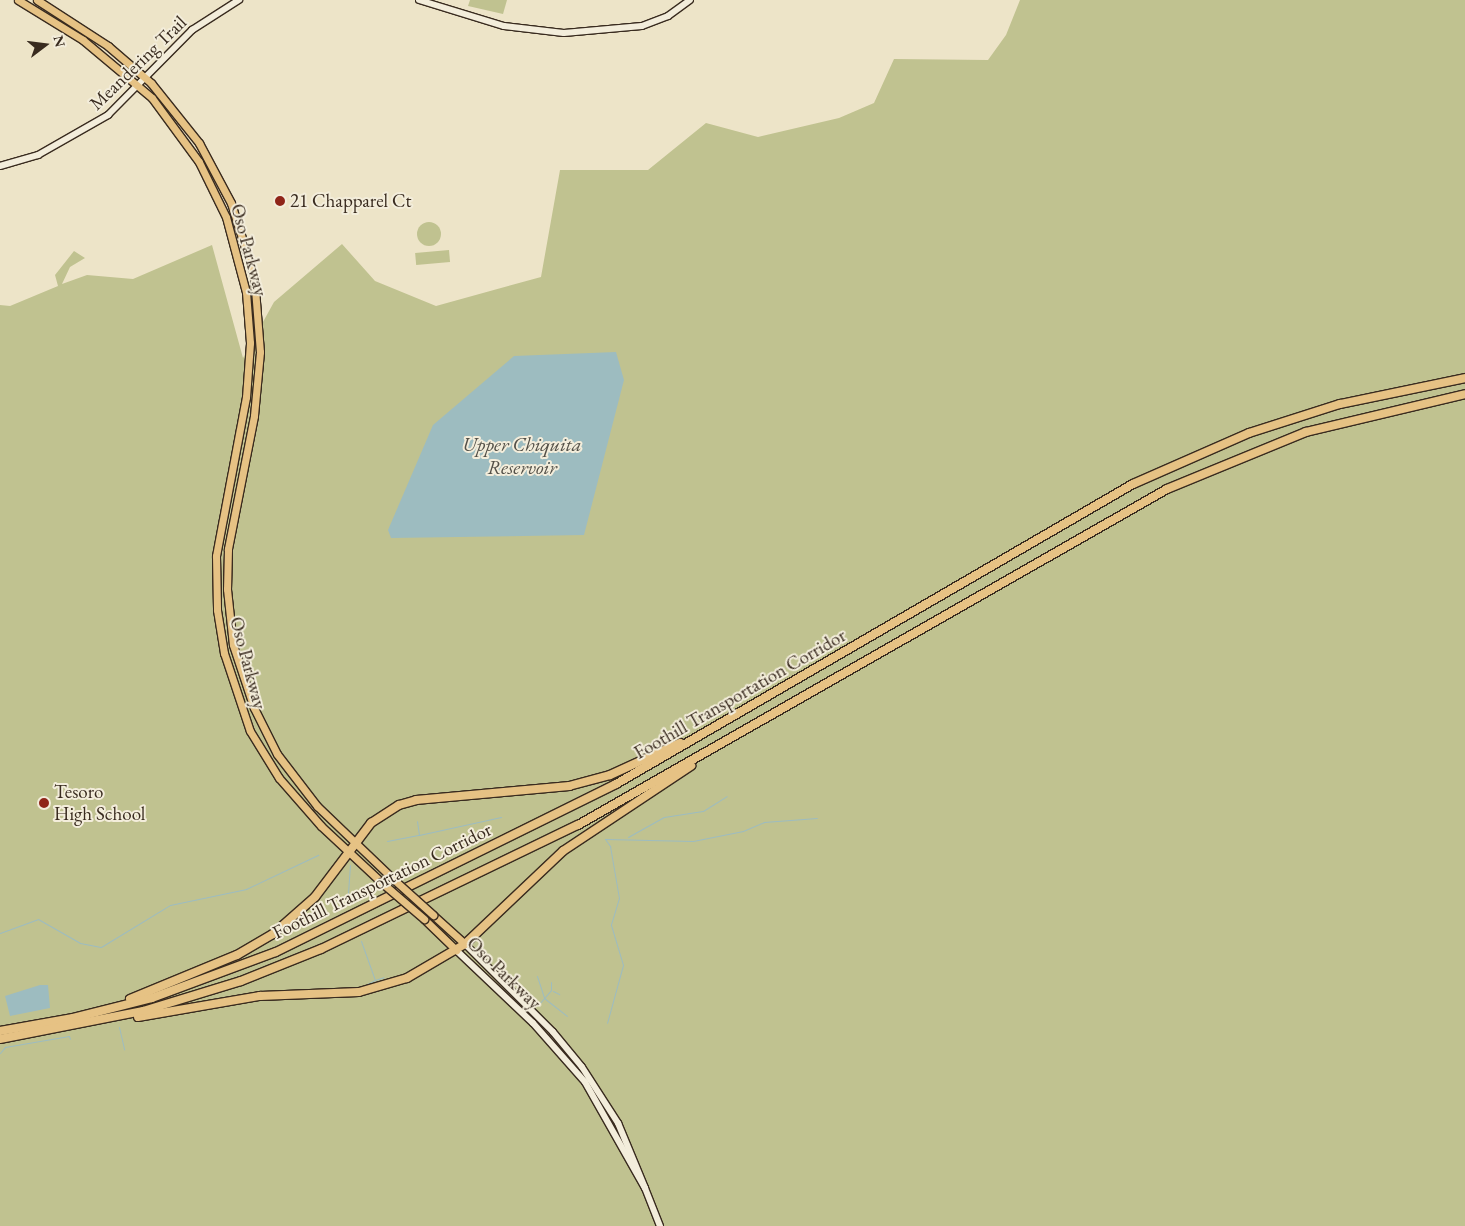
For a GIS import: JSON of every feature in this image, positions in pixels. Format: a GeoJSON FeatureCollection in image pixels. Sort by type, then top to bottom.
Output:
{"type":"FeatureCollection","features":[{"type":"Feature","properties":{"kind":"highway","name":"Foothill Transportation Corridor"},"geometry":{"type":"LineString","coordinates":[[24,1027],[152,998],[268,955],[603,791],[1133,484],[1249,433],[1340,404],[1465,378]]}},
{"type":"Feature","properties":{"kind":"highway","name":"Foothill Transportation Corridor"},"geometry":{"type":"LineString","coordinates":[[93,1023],[225,986],[345,938],[578,825],[1166,489],[1306,432],[1465,394]]}},
{"type":"Feature","properties":{"kind":"highway"},"geometry":{"type":"LineString","coordinates":[[0,1039],[260,996],[368,990],[407,978],[465,944],[535,875],[593,831],[803,697]]}},
{"type":"Feature","properties":{"kind":"highway"},"geometry":{"type":"LineString","coordinates":[[0,1031],[24,1027],[146,993],[249,949],[300,912],[376,818],[399,805],[416,800],[555,789],[610,774],[707,730]]}},
{"type":"Feature","properties":{"kind":"main road","name":"Oso Parkway"},"geometry":{"type":"LineString","coordinates":[[18,0],[83,40],[139,84],[177,129],[209,179],[229,224],[246,292],[248,383],[218,540],[216,590],[224,653],[250,730],[293,796],[349,853],[424,919],[533,1023],[585,1082],[645,1188]]}},
{"type":"Feature","properties":{"kind":"main road","name":"Oso Parkway"},"geometry":{"type":"LineString","coordinates":[[37,0],[92,35],[146,78],[186,123],[213,166],[239,222],[254,276],[259,376],[231,526],[226,589],[238,664],[262,726],[295,779],[355,842],[465,944],[553,1032],[582,1067],[618,1123],[660,1226]]}},
{"type":"Feature","properties":{"kind":"main road","name":"Meandering Trail"},"geometry":{"type":"LineString","coordinates":[[0,166],[38,155],[82,132],[108,115],[192,30],[239,0]]}},
{"type":"Feature","properties":{"kind":"main road"},"geometry":{"type":"LineString","coordinates":[[419,0],[504,26],[564,32],[642,26],[668,16],[690,0]]}},
{"type":"Feature","properties":{"kind":"main road"},"geometry":{"type":"LineString","coordinates":[[250,730],[262,726]]}},
{"type":"Feature","properties":{"kind":"green space"},"geometry":{"type":"Polygon","coordinates":[[[470,0],[507,0],[503,14],[468,6],[470,0]]]}},
{"type":"Feature","properties":{"kind":"green space"},"geometry":{"type":"Polygon","coordinates":[[[1020,0],[1465,0],[1465,1226],[0,1226],[0,305],[10,306],[58,286],[55,275],[74,251],[85,258],[70,267],[62,284],[87,275],[133,279],[212,245],[243,358],[274,302],[342,244],[375,281],[436,306],[541,277],[560,170],[648,170],[706,123],[758,137],[839,118],[874,103],[894,59],[988,60],[1006,35],[1020,0]]]}},
{"type":"Feature","properties":{"kind":"green space"},"geometry":{"type":"Polygon","coordinates":[[[429,222],[434,223],[440,229],[440,239],[434,245],[429,246],[424,245],[418,239],[417,234],[418,229],[424,223],[429,222]]]}},
{"type":"Feature","properties":{"kind":"green space"},"geometry":{"type":"Polygon","coordinates":[[[449,250],[450,262],[416,265],[415,253],[449,250]]]}},
{"type":"Feature","properties":{"kind":"water","name":"Upper Chiquita Reservoir"},"geometry":{"type":"Polygon","coordinates":[[[616,352],[624,380],[584,535],[391,538],[388,530],[433,425],[514,356],[616,352]]]}},
{"type":"Feature","properties":{"kind":"water"},"geometry":{"type":"Polygon","coordinates":[[[40,985],[48,985],[50,1008],[10,1016],[5,996],[40,985]]]}},
{"type":"Feature","properties":{"kind":"waterway"},"geometry":{"type":"LineString","coordinates":[[628,837],[664,817],[703,811],[727,796]]}},
{"type":"Feature","properties":{"kind":"waterway"},"geometry":{"type":"LineString","coordinates":[[419,835],[501,817]]}},
{"type":"Feature","properties":{"kind":"waterway"},"geometry":{"type":"LineString","coordinates":[[605,839],[693,841],[743,831],[764,822],[817,818]]}},
{"type":"Feature","properties":{"kind":"waterway"},"geometry":{"type":"LineString","coordinates":[[387,841],[419,835],[417,821]]}},
{"type":"Feature","properties":{"kind":"waterway"},"geometry":{"type":"LineString","coordinates":[[605,839],[610,846],[619,898],[611,925],[623,965],[607,1023]]}},
{"type":"Feature","properties":{"kind":"waterway"},"geometry":{"type":"LineString","coordinates":[[0,933],[38,919],[80,943],[101,947],[170,905],[246,889],[318,855]]}},
{"type":"Feature","properties":{"kind":"waterway"},"geometry":{"type":"LineString","coordinates":[[348,893],[350,865]]}},
{"type":"Feature","properties":{"kind":"waterway"},"geometry":{"type":"LineString","coordinates":[[361,941],[375,980],[365,985]]}},
{"type":"Feature","properties":{"kind":"waterway"},"geometry":{"type":"LineString","coordinates":[[537,976],[544,998],[567,1016]]}},
{"type":"Feature","properties":{"kind":"waterway"},"geometry":{"type":"LineString","coordinates":[[375,980],[384,977]]}},
{"type":"Feature","properties":{"kind":"waterway"},"geometry":{"type":"LineString","coordinates":[[539,1004],[551,990],[551,982]]}},
{"type":"Feature","properties":{"kind":"waterway"},"geometry":{"type":"LineString","coordinates":[[553,991],[559,994]]}},
{"type":"Feature","properties":{"kind":"waterway"},"geometry":{"type":"LineString","coordinates":[[119,1027],[124,1049]]}},
{"type":"Feature","properties":{"kind":"waterway"},"geometry":{"type":"LineString","coordinates":[[0,1053],[5,1047],[69,1036],[70,1039]]}},
{"type":"Feature","properties":{"kind":"place","name":"21 Chapparel Ct"},"geometry":{"type":"Point","coordinates":[280,201]}},
{"type":"Feature","properties":{"kind":"place","name":"Tesoro High School"},"geometry":{"type":"Point","coordinates":[44,803]}}]}
